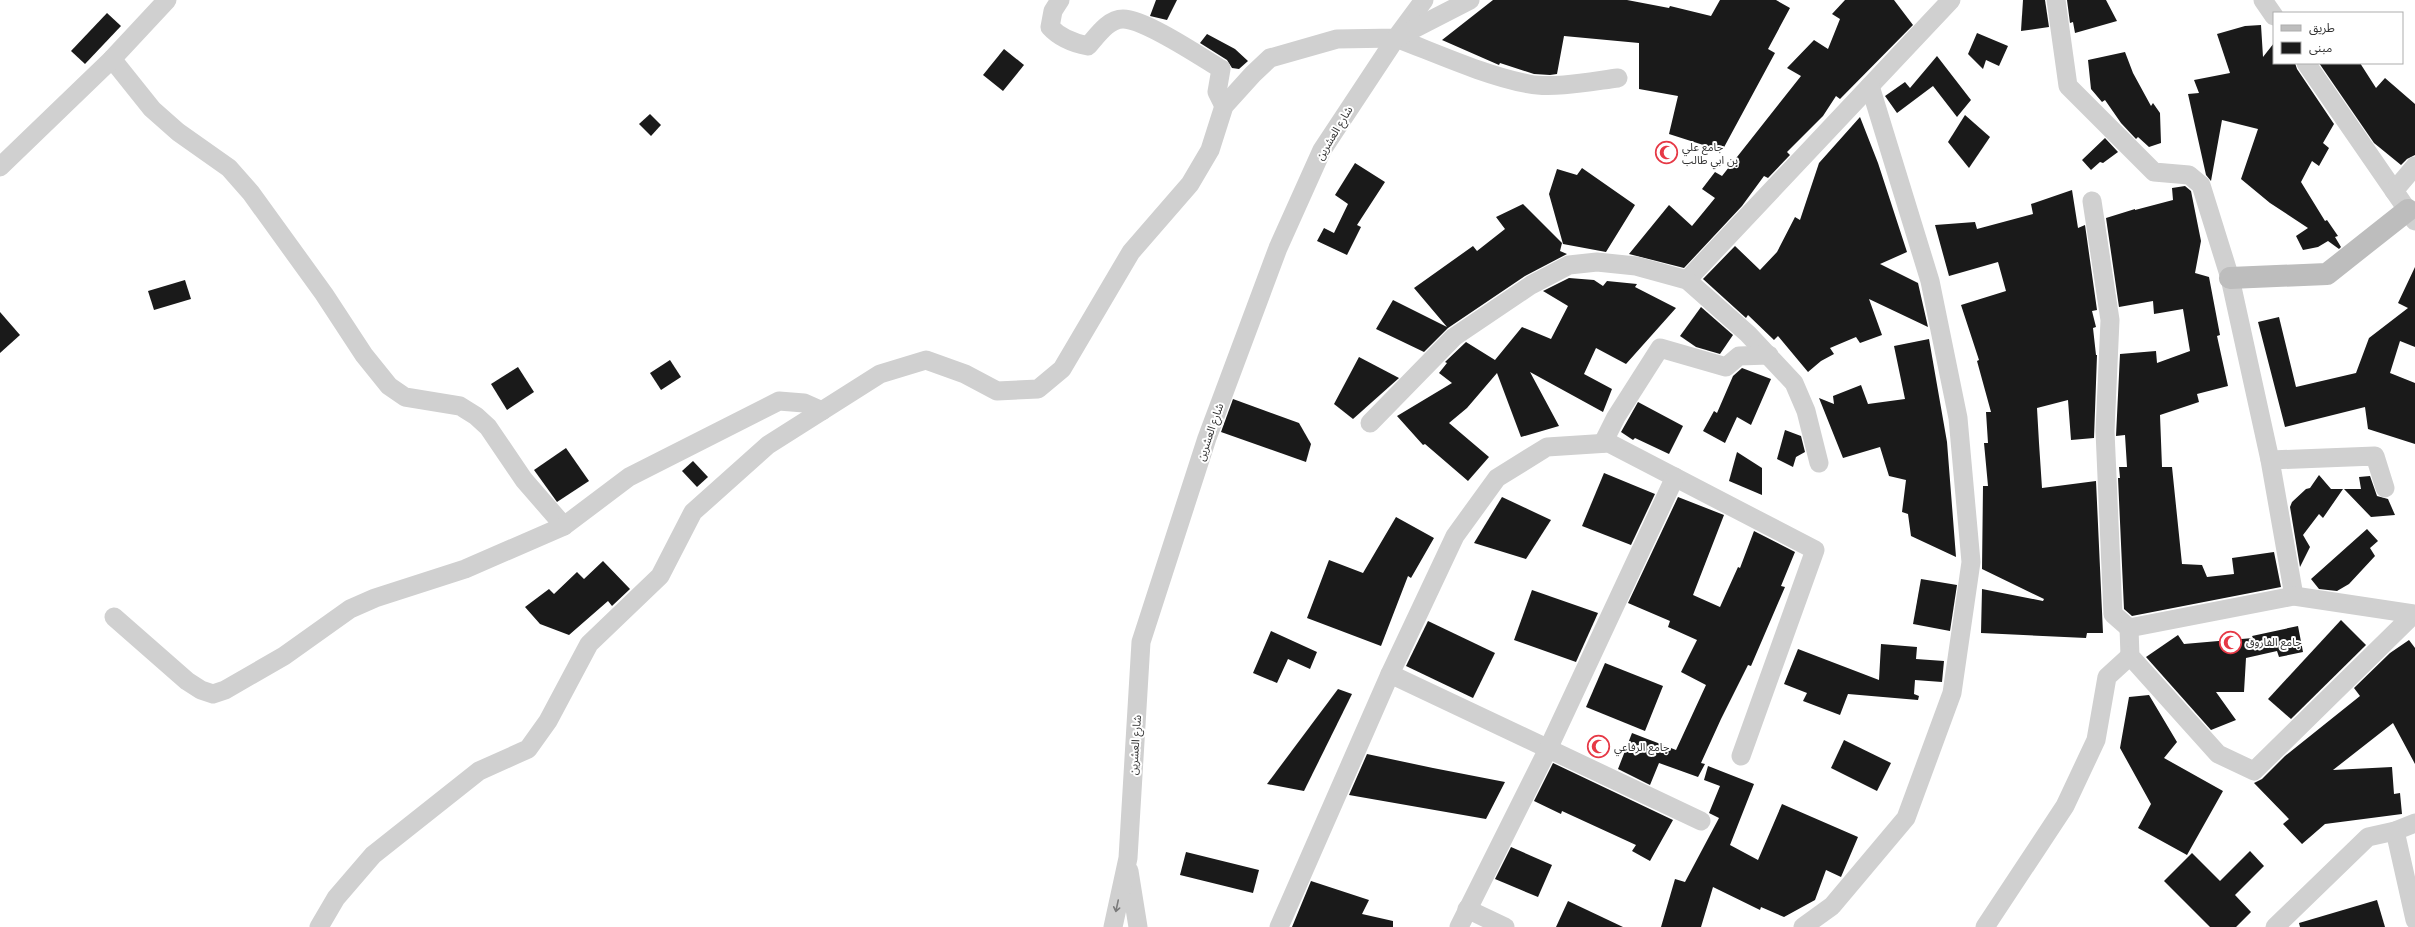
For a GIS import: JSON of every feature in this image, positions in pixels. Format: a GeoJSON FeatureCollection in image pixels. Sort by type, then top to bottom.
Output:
{"type":"FeatureCollection","features":[{"type":"Feature","properties":{"kind":"street"},"geometry":{"type":"LineString","coordinates":[[0,167],[112,59],[167,0]]}},
{"type":"Feature","properties":{"kind":"street"},"geometry":{"type":"LineString","coordinates":[[1060,0],[1053,11],[1050,27],[1056,33],[1072,43],[1088,46],[1106,26],[1117,21],[1123,19],[1143,25],[1222,70],[1217,92],[1224,106]]}},
{"type":"Feature","properties":{"kind":"street","name":"شارع العشرين"},"geometry":{"type":"LineString","coordinates":[[1128,858],[1141,642],[1207,438],[1278,248],[1322,150],[1396,38],[1424,0]]}},
{"type":"Feature","properties":{"kind":"street"},"geometry":{"type":"LineString","coordinates":[[1396,38],[1470,0]]}},
{"type":"Feature","properties":{"kind":"street"},"geometry":{"type":"LineString","coordinates":[[1686,280],[1951,0]]}},
{"type":"Feature","properties":{"kind":"street"},"geometry":{"type":"LineString","coordinates":[[2056,0],[2068,86],[2154,172],[2189,175],[2201,185],[2230,278],[2270,460],[2294,596]]}},
{"type":"Feature","properties":{"kind":"street"},"geometry":{"type":"LineString","coordinates":[[2263,0],[2273,15]]}},
{"type":"Feature","properties":{"kind":"street"},"geometry":{"type":"LineString","coordinates":[[319,927],[336,898],[373,855],[479,771],[528,749],[548,721],[589,644],[660,576],[693,512],[768,445],[880,374],[926,360],[965,374],[997,391],[1038,389],[1062,369],[1131,252],[1190,184],[1210,150],[1224,106],[1270,58],[1337,39],[1396,38],[1460,63],[1530,84],[1570,84],[1618,78]]}},
{"type":"Feature","properties":{"kind":"street"},"geometry":{"type":"LineString","coordinates":[[112,59],[152,109],[178,132],[229,168],[251,193],[324,294],[364,355],[389,386],[405,397],[460,406],[476,416],[488,427],[524,480],[564,526]]}},
{"type":"Feature","properties":{"kind":"street"},"geometry":{"type":"LineString","coordinates":[[2230,278],[2327,274],[2411,216],[2307,64]]}},
{"type":"Feature","properties":{"kind":"street"},"geometry":{"type":"LineString","coordinates":[[1803,927],[1832,906],[1906,818],[1952,694],[1971,562],[1958,418],[1930,281],[1870,86]]}},
{"type":"Feature","properties":{"kind":"street"},"geometry":{"type":"LineString","coordinates":[[2394,191],[2415,166]]}},
{"type":"Feature","properties":{"kind":"street"},"geometry":{"type":"LineString","coordinates":[[2092,200],[2110,320],[2105,431],[2113,614],[2129,628],[2130,656],[2218,754],[2254,771],[2415,615]]}},
{"type":"Feature","properties":{"kind":"street"},"geometry":{"type":"LineString","coordinates":[[1370,423],[1454,337],[1532,285],[1569,265],[1597,262],[1636,266],[1686,280],[1769,355],[1794,383],[1806,411],[1819,463]]}},
{"type":"Feature","properties":{"kind":"street"},"geometry":{"type":"LineString","coordinates":[[1603,443],[1616,417],[1660,348],[1726,367],[1740,356],[1769,355]]}},
{"type":"Feature","properties":{"kind":"street"},"geometry":{"type":"LineString","coordinates":[[114,618],[187,681],[201,690],[213,694],[225,690],[284,656],[350,609],[376,598],[465,569],[564,526],[629,477],[779,402],[804,403],[822,411]]}},
{"type":"Feature","properties":{"kind":"street"},"geometry":{"type":"LineString","coordinates":[[1279,927],[1390,674],[1455,536],[1497,478],[1547,448],[1609,442],[1815,550],[1741,756]]}},
{"type":"Feature","properties":{"kind":"street"},"geometry":{"type":"LineString","coordinates":[[2270,460],[2374,456],[2385,488]]}},
{"type":"Feature","properties":{"kind":"street"},"geometry":{"type":"LineString","coordinates":[[1459,927],[1548,749],[1675,477]]}},
{"type":"Feature","properties":{"kind":"street"},"geometry":{"type":"LineString","coordinates":[[2129,628],[2294,596],[2415,615]]}},
{"type":"Feature","properties":{"kind":"street"},"geometry":{"type":"LineString","coordinates":[[1985,927],[2065,806],[2096,740],[2108,677],[2130,656]]}},
{"type":"Feature","properties":{"kind":"street"},"geometry":{"type":"LineString","coordinates":[[1390,674],[1701,821]]}},
{"type":"Feature","properties":{"kind":"street"},"geometry":{"type":"LineString","coordinates":[[2275,927],[2368,837],[2395,831],[2415,823]]}},
{"type":"Feature","properties":{"kind":"street"},"geometry":{"type":"LineString","coordinates":[[2395,831],[2415,920]]}},
{"type":"Feature","properties":{"kind":"street"},"geometry":{"type":"LineString","coordinates":[[1113,927],[1128,858]]}},
{"type":"Feature","properties":{"kind":"street"},"geometry":{"type":"LineString","coordinates":[[1128,858],[1138,927]]}},
{"type":"Feature","properties":{"kind":"street"},"geometry":{"type":"LineString","coordinates":[[1467,909],[1505,927]]}},
{"type":"Feature","properties":{"kind":"building"},"geometry":{"type":"Polygon","coordinates":[[[1156,0],[1177,0],[1167,20],[1150,16],[1156,0]]]}},
{"type":"Feature","properties":{"kind":"building"},"geometry":{"type":"Polygon","coordinates":[[[1493,0],[1627,0],[1669,8],[1670,6],[1711,16],[1720,0],[1776,0],[1790,8],[1768,49],[1775,53],[1722,151],[1669,134],[1678,96],[1639,89],[1639,43],[1564,36],[1557,74],[1550,75],[1534,74],[1500,63],[1499,65],[1442,40],[1493,0]]]}},
{"type":"Feature","properties":{"kind":"building"},"geometry":{"type":"Polygon","coordinates":[[[1845,0],[1894,0],[1913,25],[1840,99],[1836,96],[1823,116],[1787,152],[1790,155],[1768,178],[1764,176],[1742,206],[1684,268],[1629,254],[1669,205],[1692,226],[1715,198],[1702,189],[1715,172],[1722,176],[1801,76],[1787,68],[1814,40],[1828,49],[1840,19],[1832,14],[1845,0]]]}},
{"type":"Feature","properties":{"kind":"building"},"geometry":{"type":"Polygon","coordinates":[[[2023,0],[2045,0],[2049,27],[2021,31],[2023,0]]]}},
{"type":"Feature","properties":{"kind":"building"},"geometry":{"type":"Polygon","coordinates":[[[2067,0],[2106,0],[2117,21],[2075,33],[2073,22],[2070,23],[2067,0]]]}},
{"type":"Feature","properties":{"kind":"building"},"geometry":{"type":"Polygon","coordinates":[[[107,13],[121,26],[85,64],[71,51],[107,13]]]}},
{"type":"Feature","properties":{"kind":"building"},"geometry":{"type":"Polygon","coordinates":[[[2261,25],[2263,57],[2273,44],[2273,64],[2295,64],[2297,69],[2334,124],[2323,143],[2329,148],[2319,166],[2312,161],[2301,182],[2325,221],[2327,220],[2338,236],[2335,237],[2341,247],[2339,249],[2328,241],[2318,247],[2303,250],[2296,236],[2308,228],[2270,203],[2241,179],[2258,129],[2222,120],[2211,181],[2206,175],[2188,94],[2199,93],[2194,80],[2230,73],[2217,34],[2245,26],[2261,25]]]}},
{"type":"Feature","properties":{"kind":"building"},"geometry":{"type":"Polygon","coordinates":[[[1977,33],[2008,46],[1999,66],[1986,60],[1983,69],[1968,54],[1977,33]]]}},
{"type":"Feature","properties":{"kind":"building"},"geometry":{"type":"Polygon","coordinates":[[[1207,34],[1235,49],[1248,61],[1239,69],[1232,68],[1227,60],[1200,43],[1207,34]]]}},
{"type":"Feature","properties":{"kind":"building"},"geometry":{"type":"Polygon","coordinates":[[[1004,49],[1024,65],[1003,91],[983,75],[1004,49]]]}},
{"type":"Feature","properties":{"kind":"building"},"geometry":{"type":"Polygon","coordinates":[[[2125,52],[2133,73],[2151,106],[2153,103],[2160,113],[2161,143],[2149,147],[2138,137],[2136,139],[2121,123],[2105,100],[2102,102],[2091,89],[2088,60],[2125,52]]]}},
{"type":"Feature","properties":{"kind":"building"},"geometry":{"type":"Polygon","coordinates":[[[1937,56],[1971,100],[1957,117],[1933,86],[1897,113],[1885,96],[1905,82],[1910,88],[1937,56]]]}},
{"type":"Feature","properties":{"kind":"building"},"geometry":{"type":"Polygon","coordinates":[[[2320,64],[2361,64],[2376,88],[2385,78],[2415,104],[2415,155],[2407,159],[2401,165],[2374,143],[2320,64]]]}},
{"type":"Feature","properties":{"kind":"building"},"geometry":{"type":"Polygon","coordinates":[[[650,114],[661,125],[651,136],[639,124],[650,114]]]}},
{"type":"Feature","properties":{"kind":"building"},"geometry":{"type":"Polygon","coordinates":[[[1965,115],[1990,137],[1969,168],[1948,142],[1965,115]]]}},
{"type":"Feature","properties":{"kind":"building"},"geometry":{"type":"Polygon","coordinates":[[[1860,117],[1878,163],[1907,252],[1880,264],[1918,283],[1928,327],[1869,299],[1882,335],[1860,343],[1856,337],[1830,348],[1834,354],[1821,361],[1808,372],[1778,336],[1774,340],[1748,315],[1746,318],[1703,279],[1735,246],[1760,270],[1777,252],[1795,217],[1800,220],[1819,163],[1860,117]]]}},
{"type":"Feature","properties":{"kind":"building"},"geometry":{"type":"Polygon","coordinates":[[[2105,138],[2118,152],[2103,163],[2100,162],[2091,170],[2082,160],[2105,138]]]}},
{"type":"Feature","properties":{"kind":"building"},"geometry":{"type":"Polygon","coordinates":[[[1355,163],[1385,182],[1357,225],[1361,227],[1347,255],[1317,241],[1324,228],[1334,233],[1348,204],[1335,195],[1355,163]]]}},
{"type":"Feature","properties":{"kind":"building"},"geometry":{"type":"Polygon","coordinates":[[[1582,168],[1635,205],[1606,252],[1563,244],[1549,194],[1557,169],[1577,175],[1582,168]]]}},
{"type":"Feature","properties":{"kind":"building"},"geometry":{"type":"Polygon","coordinates":[[[2185,186],[2191,191],[2201,241],[2195,273],[2209,277],[2220,335],[2217,336],[2228,386],[2197,394],[2199,402],[2160,415],[2162,467],[2172,467],[2182,564],[2202,565],[2207,577],[2234,574],[2232,558],[2274,552],[2281,587],[2132,616],[2124,609],[2118,478],[2120,478],[2119,467],[2127,467],[2125,435],[2116,436],[2120,354],[2156,351],[2157,363],[2190,351],[2183,309],[2154,314],[2153,301],[2119,307],[2106,218],[2173,200],[2172,188],[2185,186]]]}},
{"type":"Feature","properties":{"kind":"building"},"geometry":{"type":"Polygon","coordinates":[[[2072,190],[2078,228],[2085,225],[2097,310],[2092,311],[2096,327],[2093,328],[2097,355],[2094,438],[2071,440],[2068,400],[2037,408],[2042,488],[2096,481],[2103,633],[2087,633],[2086,638],[1981,633],[1982,589],[2043,601],[2044,599],[1982,569],[1983,486],[1988,486],[1984,443],[1988,443],[1986,412],[1991,412],[1977,361],[1979,360],[1961,305],[2006,291],[1998,262],[1949,276],[1935,225],[1975,222],[1977,229],[2033,214],[2031,204],[2072,190]]]}},
{"type":"Feature","properties":{"kind":"building"},"geometry":{"type":"Polygon","coordinates":[[[1523,204],[1562,243],[1560,251],[1567,254],[1525,276],[1448,328],[1424,352],[1376,329],[1393,300],[1447,327],[1414,288],[1473,246],[1477,251],[1505,229],[1496,217],[1523,204]]]}},
{"type":"Feature","properties":{"kind":"building"},"geometry":{"type":"Polygon","coordinates":[[[2415,267],[2415,347],[2400,341],[2390,373],[2415,383],[2415,444],[2368,429],[2365,407],[2285,427],[2258,322],[2279,317],[2296,387],[2356,373],[2369,338],[2408,308],[2398,303],[2415,267]]]}},
{"type":"Feature","properties":{"kind":"building"},"geometry":{"type":"Polygon","coordinates":[[[1569,278],[1594,280],[1603,286],[1607,281],[1637,284],[1635,287],[1676,308],[1626,364],[1596,348],[1584,374],[1612,389],[1603,412],[1530,372],[1559,426],[1521,437],[1497,373],[1467,408],[1449,423],[1489,457],[1468,481],[1425,444],[1423,445],[1397,416],[1452,383],[1439,373],[1447,363],[1445,362],[1466,342],[1495,360],[1522,327],[1551,339],[1568,306],[1543,291],[1569,278]]]}},
{"type":"Feature","properties":{"kind":"building"},"geometry":{"type":"Polygon","coordinates":[[[185,280],[191,299],[154,310],[148,291],[185,280]]]}},
{"type":"Feature","properties":{"kind":"building"},"geometry":{"type":"Polygon","coordinates":[[[1701,307],[1733,335],[1720,354],[1696,347],[1680,336],[1701,307]]]}},
{"type":"Feature","properties":{"kind":"building"},"geometry":{"type":"Polygon","coordinates":[[[0,312],[20,335],[0,353],[0,312]]]}},
{"type":"Feature","properties":{"kind":"building"},"geometry":{"type":"Polygon","coordinates":[[[1929,339],[1947,442],[1956,557],[1911,536],[1908,514],[1902,512],[1906,480],[1889,476],[1880,447],[1843,458],[1819,398],[1834,404],[1833,396],[1861,385],[1868,404],[1905,399],[1894,346],[1929,339]]]}},
{"type":"Feature","properties":{"kind":"building"},"geometry":{"type":"Polygon","coordinates":[[[1359,357],[1399,378],[1353,419],[1334,404],[1359,357]]]}},
{"type":"Feature","properties":{"kind":"building"},"geometry":{"type":"Polygon","coordinates":[[[670,360],[681,377],[661,390],[650,373],[670,360]]]}},
{"type":"Feature","properties":{"kind":"building"},"geometry":{"type":"Polygon","coordinates":[[[518,367],[534,392],[507,410],[491,384],[518,367]]]}},
{"type":"Feature","properties":{"kind":"building"},"geometry":{"type":"Polygon","coordinates":[[[1742,368],[1771,379],[1751,425],[1737,417],[1725,443],[1703,431],[1714,411],[1717,413],[1733,376],[1742,368]]]}},
{"type":"Feature","properties":{"kind":"building"},"geometry":{"type":"Polygon","coordinates":[[[1233,399],[1299,423],[1311,444],[1306,462],[1221,432],[1233,399]]]}},
{"type":"Feature","properties":{"kind":"building"},"geometry":{"type":"Polygon","coordinates":[[[1638,402],[1683,426],[1669,454],[1635,438],[1633,440],[1621,432],[1638,402]]]}},
{"type":"Feature","properties":{"kind":"building"},"geometry":{"type":"Polygon","coordinates":[[[1785,430],[1801,436],[1805,452],[1796,457],[1793,467],[1777,459],[1785,430]]]}},
{"type":"Feature","properties":{"kind":"building"},"geometry":{"type":"Polygon","coordinates":[[[566,448],[589,481],[557,502],[534,470],[566,448]]]}},
{"type":"Feature","properties":{"kind":"building"},"geometry":{"type":"Polygon","coordinates":[[[1737,452],[1762,468],[1762,495],[1729,481],[1737,452]]]}},
{"type":"Feature","properties":{"kind":"building"},"geometry":{"type":"Polygon","coordinates":[[[693,461],[708,477],[697,487],[682,471],[693,461]]]}},
{"type":"Feature","properties":{"kind":"building"},"geometry":{"type":"Polygon","coordinates":[[[1604,473],[1655,494],[1631,545],[1582,526],[1604,473]]]}},
{"type":"Feature","properties":{"kind":"building"},"geometry":{"type":"Polygon","coordinates":[[[2319,475],[2331,489],[2343,489],[2323,518],[2319,514],[2303,535],[2310,547],[2300,567],[2290,507],[2292,502],[2306,489],[2310,488],[2319,475]]]}},
{"type":"Feature","properties":{"kind":"building"},"geometry":{"type":"Polygon","coordinates":[[[2370,476],[2377,496],[2388,499],[2395,515],[2371,517],[2344,489],[2361,489],[2359,477],[2370,476]]]}},
{"type":"Feature","properties":{"kind":"building"},"geometry":{"type":"Polygon","coordinates":[[[1502,497],[1551,520],[1526,559],[1474,543],[1502,497]]]}},
{"type":"Feature","properties":{"kind":"building"},"geometry":{"type":"Polygon","coordinates":[[[1678,497],[1724,515],[1693,595],[1720,607],[1738,567],[1740,568],[1754,531],[1795,552],[1781,586],[1785,587],[1751,666],[1748,665],[1721,719],[1701,763],[1705,764],[1698,777],[1659,763],[1650,785],[1618,769],[1632,733],[1676,750],[1706,685],[1681,672],[1697,640],[1668,627],[1670,621],[1628,603],[1678,497]]]}},
{"type":"Feature","properties":{"kind":"building"},"geometry":{"type":"Polygon","coordinates":[[[1396,517],[1434,538],[1411,578],[1408,576],[1381,646],[1307,618],[1329,560],[1363,573],[1396,517]]]}},
{"type":"Feature","properties":{"kind":"building"},"geometry":{"type":"Polygon","coordinates":[[[2367,529],[2378,541],[2370,548],[2375,556],[2349,584],[2337,591],[2319,589],[2311,579],[2367,529]]]}},
{"type":"Feature","properties":{"kind":"building"},"geometry":{"type":"Polygon","coordinates":[[[603,561],[630,589],[612,606],[608,601],[569,635],[540,624],[525,607],[549,589],[554,594],[577,572],[584,579],[603,561]]]}},
{"type":"Feature","properties":{"kind":"building"},"geometry":{"type":"Polygon","coordinates":[[[1921,579],[1957,585],[1950,631],[1913,624],[1921,579]]]}},
{"type":"Feature","properties":{"kind":"building"},"geometry":{"type":"Polygon","coordinates":[[[1532,590],[1598,613],[1576,662],[1514,640],[1532,590]]]}},
{"type":"Feature","properties":{"kind":"building"},"geometry":{"type":"Polygon","coordinates":[[[2341,620],[2366,645],[2291,719],[2268,699],[2341,620]]]}},
{"type":"Feature","properties":{"kind":"building"},"geometry":{"type":"Polygon","coordinates":[[[1428,621],[1495,653],[1473,698],[1406,666],[1428,621]]]}},
{"type":"Feature","properties":{"kind":"building"},"geometry":{"type":"Polygon","coordinates":[[[2298,626],[2303,652],[2279,657],[2277,651],[2246,658],[2244,692],[2216,692],[2236,720],[2211,730],[2146,657],[2178,635],[2184,644],[2253,638],[2252,636],[2298,626]]]}},
{"type":"Feature","properties":{"kind":"building"},"geometry":{"type":"Polygon","coordinates":[[[1271,631],[1317,652],[1310,669],[1288,659],[1277,683],[1253,673],[1271,631]]]}},
{"type":"Feature","properties":{"kind":"building"},"geometry":{"type":"Polygon","coordinates":[[[2409,640],[2415,648],[2415,764],[2393,723],[2333,770],[2392,767],[2394,794],[2400,793],[2402,814],[2325,824],[2302,844],[2283,824],[2289,819],[2254,783],[2262,779],[2285,756],[2360,696],[2354,688],[2390,653],[2409,640]]]}},
{"type":"Feature","properties":{"kind":"building"},"geometry":{"type":"Polygon","coordinates":[[[1881,644],[1917,647],[1916,659],[1944,661],[1942,682],[1915,680],[1914,694],[1919,696],[1918,700],[1848,694],[1840,715],[1803,701],[1807,693],[1784,684],[1798,649],[1879,680],[1881,644]]]}},
{"type":"Feature","properties":{"kind":"building"},"geometry":{"type":"Polygon","coordinates":[[[1605,663],[1663,686],[1645,731],[1586,707],[1605,663]]]}},
{"type":"Feature","properties":{"kind":"building"},"geometry":{"type":"Polygon","coordinates":[[[1338,689],[1352,694],[1304,791],[1267,784],[1338,689]]]}},
{"type":"Feature","properties":{"kind":"building"},"geometry":{"type":"Polygon","coordinates":[[[2149,695],[2177,742],[2164,758],[2223,791],[2187,855],[2138,828],[2151,804],[2120,748],[2129,697],[2149,695]]]}},
{"type":"Feature","properties":{"kind":"building"},"geometry":{"type":"Polygon","coordinates":[[[1844,740],[1891,763],[1877,791],[1831,768],[1844,740]]]}},
{"type":"Feature","properties":{"kind":"building"},"geometry":{"type":"Polygon","coordinates":[[[1367,754],[1505,782],[1486,819],[1349,795],[1367,754]]]}},
{"type":"Feature","properties":{"kind":"building"},"geometry":{"type":"Polygon","coordinates":[[[1553,763],[1673,820],[1650,861],[1632,851],[1636,845],[1562,811],[1561,814],[1534,801],[1553,763]]]}},
{"type":"Feature","properties":{"kind":"building"},"geometry":{"type":"Polygon","coordinates":[[[1708,766],[1754,784],[1730,845],[1758,860],[1782,804],[1858,837],[1841,877],[1826,870],[1815,900],[1784,917],[1761,907],[1760,910],[1713,887],[1701,927],[1661,927],[1675,879],[1685,882],[1719,818],[1709,813],[1720,786],[1704,780],[1708,766]]]}},
{"type":"Feature","properties":{"kind":"building"},"geometry":{"type":"Polygon","coordinates":[[[1511,847],[1552,865],[1538,897],[1495,879],[1511,847]]]}},
{"type":"Feature","properties":{"kind":"building"},"geometry":{"type":"Polygon","coordinates":[[[2250,851],[2264,866],[2235,895],[2251,912],[2236,927],[2210,927],[2164,881],[2192,853],[2220,881],[2250,851]]]}},
{"type":"Feature","properties":{"kind":"building"},"geometry":{"type":"Polygon","coordinates":[[[1186,852],[1259,870],[1253,893],[1180,875],[1186,852]]]}},
{"type":"Feature","properties":{"kind":"building"},"geometry":{"type":"Polygon","coordinates":[[[1311,881],[1369,900],[1362,914],[1393,921],[1393,927],[1292,927],[1311,881]]]}},
{"type":"Feature","properties":{"kind":"building"},"geometry":{"type":"Polygon","coordinates":[[[2377,900],[2385,927],[2300,927],[2299,923],[2377,900]]]}},
{"type":"Feature","properties":{"kind":"building"},"geometry":{"type":"Polygon","coordinates":[[[1568,901],[1623,927],[1556,927],[1568,901]]]}},
{"type":"Feature","properties":{"kind":"place","name":"جامع علي بن ابي طالب"},"geometry":{"type":"Point","coordinates":[1667,153]}},
{"type":"Feature","properties":{"kind":"place","name":"جامع الفاروق"},"geometry":{"type":"Point","coordinates":[2230,642]}},
{"type":"Feature","properties":{"kind":"place","name":"جامع الرفاعي"},"geometry":{"type":"Point","coordinates":[1598,747]}}]}
